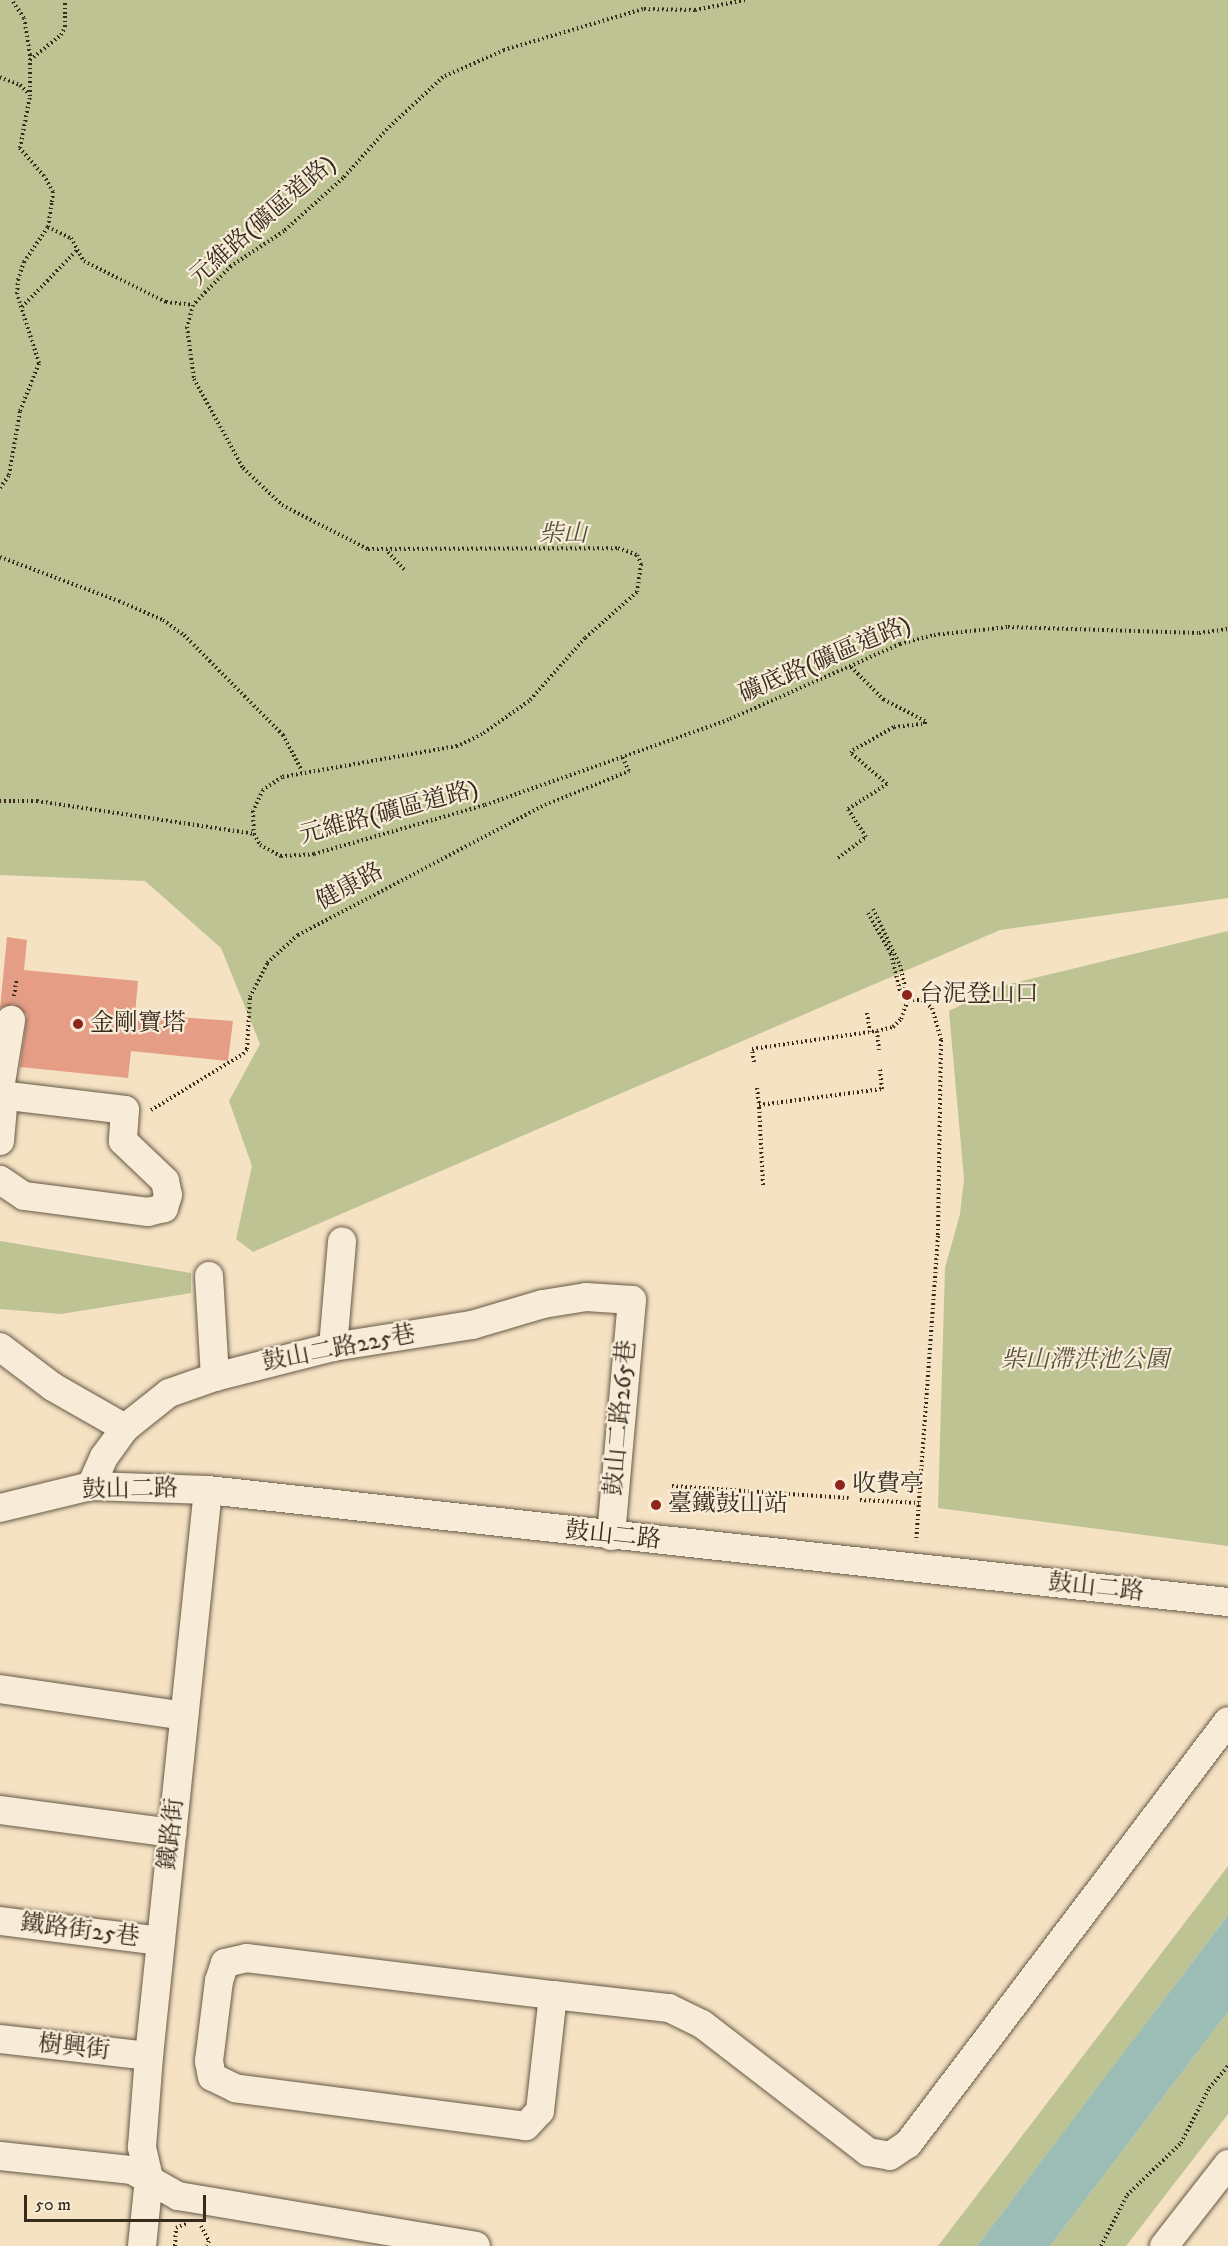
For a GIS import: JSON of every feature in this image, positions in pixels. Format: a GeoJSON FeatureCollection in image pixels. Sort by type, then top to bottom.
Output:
{"type":"FeatureCollection","features":[{"type":"Feature","properties":{"kind":"street"},"geometry":{"type":"LineString","coordinates":[[0,1141],[1,1093],[11,1020]]}},
{"type":"Feature","properties":{"kind":"street"},"geometry":{"type":"LineString","coordinates":[[0,1180],[24,1196],[148,1212],[164,1208],[168,1195],[165,1181],[123,1141],[136,1110],[1,1093]]}},
{"type":"Feature","properties":{"kind":"street"},"geometry":{"type":"LineString","coordinates":[[333,1347],[342,1241]]}},
{"type":"Feature","properties":{"kind":"street"},"geometry":{"type":"LineString","coordinates":[[208,1276],[214,1377]]}},
{"type":"Feature","properties":{"kind":"street","name":"鼓山二路225巷"},"geometry":{"type":"LineString","coordinates":[[92,1486],[104,1457],[125,1428],[169,1394],[214,1377],[333,1347],[472,1325],[543,1304],[586,1297],[632,1300]]}},
{"type":"Feature","properties":{"kind":"street","name":"鼓山二路265巷"},"geometry":{"type":"LineString","coordinates":[[611,1536],[632,1300]]}},
{"type":"Feature","properties":{"kind":"street"},"geometry":{"type":"LineString","coordinates":[[0,1347],[53,1387],[125,1428]]}},
{"type":"Feature","properties":{"kind":"street","name":"鼓山二路"},"geometry":{"type":"LineString","coordinates":[[0,1508],[92,1486],[208,1490],[1228,1602]]}},
{"type":"Feature","properties":{"kind":"street","name":"鐵路街"},"geometry":{"type":"LineString","coordinates":[[142,2246],[149,2178],[142,2147],[149,2056],[208,1490]]}},
{"type":"Feature","properties":{"kind":"street"},"geometry":{"type":"LineString","coordinates":[[0,1689],[184,1716]]}},
{"type":"Feature","properties":{"kind":"street"},"geometry":{"type":"LineString","coordinates":[[553,1995],[540,2111],[526,2126],[235,2088],[212,2077],[209,2061],[219,1981],[225,1962],[246,1959],[669,2008],[702,2024],[868,2152],[890,2156],[908,2144],[1228,1721]]}},
{"type":"Feature","properties":{"kind":"street"},"geometry":{"type":"LineString","coordinates":[[0,1810],[172,1833]]}},
{"type":"Feature","properties":{"kind":"street","name":"鐵路街25巷"},"geometry":{"type":"LineString","coordinates":[[0,1921],[161,1941]]}},
{"type":"Feature","properties":{"kind":"street","name":"樹興街"},"geometry":{"type":"LineString","coordinates":[[0,2039],[149,2056]]}},
{"type":"Feature","properties":{"kind":"street"},"geometry":{"type":"LineString","coordinates":[[0,2156],[132,2170],[178,2196],[476,2246]]}},
{"type":"Feature","properties":{"kind":"street"},"geometry":{"type":"LineString","coordinates":[[1164,2246],[1228,2164]]}},
{"type":"Feature","properties":{"kind":"path"},"geometry":{"type":"LineString","coordinates":[[0,488],[9,475],[20,411],[39,363],[22,307],[18,280],[24,262],[48,227],[53,192],[20,148],[30,96],[30,60],[24,18],[12,0]]}},
{"type":"Feature","properties":{"kind":"path"},"geometry":{"type":"LineString","coordinates":[[30,60],[62,34],[65,27],[65,0]]}},
{"type":"Feature","properties":{"kind":"path","name":"元維路(礦區道路)"},"geometry":{"type":"LineString","coordinates":[[622,756],[485,805],[314,854],[281,856],[260,845],[254,834],[253,811],[262,790],[302,771],[427,753],[457,746],[482,734],[529,701],[585,638],[637,592],[641,564],[631,551],[618,548],[557,550],[508,545],[388,552],[343,538],[282,505],[252,481],[194,379],[187,327],[194,305],[231,266],[284,231],[335,186],[443,77],[504,50],[643,9],[696,10],[745,0]]}},
{"type":"Feature","properties":{"kind":"path"},"geometry":{"type":"LineString","coordinates":[[0,77],[20,85],[30,96]]}},
{"type":"Feature","properties":{"kind":"path"},"geometry":{"type":"LineString","coordinates":[[48,227],[71,238],[84,261],[166,302],[194,305]]}},
{"type":"Feature","properties":{"kind":"path"},"geometry":{"type":"LineString","coordinates":[[22,307],[77,250]]}},
{"type":"Feature","properties":{"kind":"path"},"geometry":{"type":"LineString","coordinates":[[388,552],[406,571]]}},
{"type":"Feature","properties":{"kind":"path"},"geometry":{"type":"LineString","coordinates":[[0,557],[119,602],[177,630],[245,693],[283,735],[302,771]]}},
{"type":"Feature","properties":{"kind":"path","name":"礦底路(礦區道路)"},"geometry":{"type":"LineString","coordinates":[[622,756],[780,700],[850,666],[934,634],[1008,627],[1199,633],[1228,629]]}},
{"type":"Feature","properties":{"kind":"path"},"geometry":{"type":"LineString","coordinates":[[838,858],[866,837],[848,809],[886,784],[851,753],[852,750],[894,727],[925,724],[925,721],[884,700],[850,666]]}},
{"type":"Feature","properties":{"kind":"path","name":"健康路"},"geometry":{"type":"LineString","coordinates":[[136,1110],[243,1054],[250,997],[267,963],[298,935],[545,805],[629,771],[622,756]]}},
{"type":"Feature","properties":{"kind":"path"},"geometry":{"type":"LineString","coordinates":[[0,801],[37,801],[254,834]]}},
{"type":"Feature","properties":{"kind":"path"},"geometry":{"type":"LineString","coordinates":[[754,1062],[752,1049],[877,1031],[892,1027],[901,1019],[908,1000],[900,964],[873,909]]}},
{"type":"Feature","properties":{"kind":"path"},"geometry":{"type":"LineString","coordinates":[[868,913],[891,954],[901,995]]}},
{"type":"Feature","properties":{"kind":"path"},"geometry":{"type":"LineString","coordinates":[[908,1000],[922,1000],[932,1008],[941,1040],[938,1236],[916,1545]]}},
{"type":"Feature","properties":{"kind":"path"},"geometry":{"type":"LineString","coordinates":[[867,1013],[870,1032]]}},
{"type":"Feature","properties":{"kind":"path"},"geometry":{"type":"LineString","coordinates":[[877,1031],[879,1050]]}},
{"type":"Feature","properties":{"kind":"path"},"geometry":{"type":"LineString","coordinates":[[759,1105],[882,1089],[880,1069]]}},
{"type":"Feature","properties":{"kind":"path"},"geometry":{"type":"LineString","coordinates":[[757,1088],[763,1185]]}},
{"type":"Feature","properties":{"kind":"path"},"geometry":{"type":"LineString","coordinates":[[672,1486],[849,1498]]}},
{"type":"Feature","properties":{"kind":"path"},"geometry":{"type":"LineString","coordinates":[[860,1500],[919,1503]]}},
{"type":"Feature","properties":{"kind":"path"},"geometry":{"type":"LineString","coordinates":[[1101,2246],[1127,2195],[1181,2143],[1209,2088],[1228,2066]]}},
{"type":"Feature","properties":{"kind":"path"},"geometry":{"type":"LineString","coordinates":[[175,2246],[176,2228],[190,2222],[206,2231],[207,2246]]}},
{"type":"Feature","properties":{"kind":"green space","name":"柴山"},"geometry":{"type":"Polygon","coordinates":[[[0,0],[1228,0],[1228,898],[1000,930],[253,1252],[236,1239],[252,1166],[229,1101],[260,1044],[221,948],[145,881],[0,875],[0,0]]]}},
{"type":"Feature","properties":{"kind":"green space","name":"柴山滯洪池公園"},"geometry":{"type":"Polygon","coordinates":[[[1228,931],[1228,1546],[938,1508],[945,1268],[960,1214],[964,1179],[949,1011],[997,987],[1228,931]]]}},
{"type":"Feature","properties":{"kind":"green space"},"geometry":{"type":"Polygon","coordinates":[[[0,1241],[191,1273],[191,1293],[61,1314],[0,1309],[0,1241]]]}},
{"type":"Feature","properties":{"kind":"green space"},"geometry":{"type":"Polygon","coordinates":[[[1228,1866],[1228,1915],[977,2246],[938,2246],[1228,1866]]]}},
{"type":"Feature","properties":{"kind":"green space"},"geometry":{"type":"Polygon","coordinates":[[[1228,2012],[1228,2114],[1126,2246],[1050,2246],[1228,2012]]]}},
{"type":"Feature","properties":{"kind":"water"},"geometry":{"type":"Polygon","coordinates":[[[1228,1915],[1228,2012],[1050,2246],[977,2246],[1228,1915]]]}},
{"type":"Feature","properties":{"kind":"building","name":"金剛寶塔"},"geometry":{"type":"Polygon","coordinates":[[[7,937],[27,940],[24,970],[138,981],[135,1014],[233,1021],[228,1061],[131,1051],[128,1078],[20,1067],[27,1015],[14,1004],[0,1008],[7,937]]]}},
{"type":"Feature","properties":{"kind":"place","name":"台泥登山口"},"geometry":{"type":"Point","coordinates":[907,995]}},
{"type":"Feature","properties":{"kind":"place","name":"金剛寶塔"},"geometry":{"type":"Point","coordinates":[78,1024]}},
{"type":"Feature","properties":{"kind":"place","name":"收費亭"},"geometry":{"type":"Point","coordinates":[840,1485]}},
{"type":"Feature","properties":{"kind":"place","name":"臺鐵鼓山站"},"geometry":{"type":"Point","coordinates":[656,1505]}}]}
